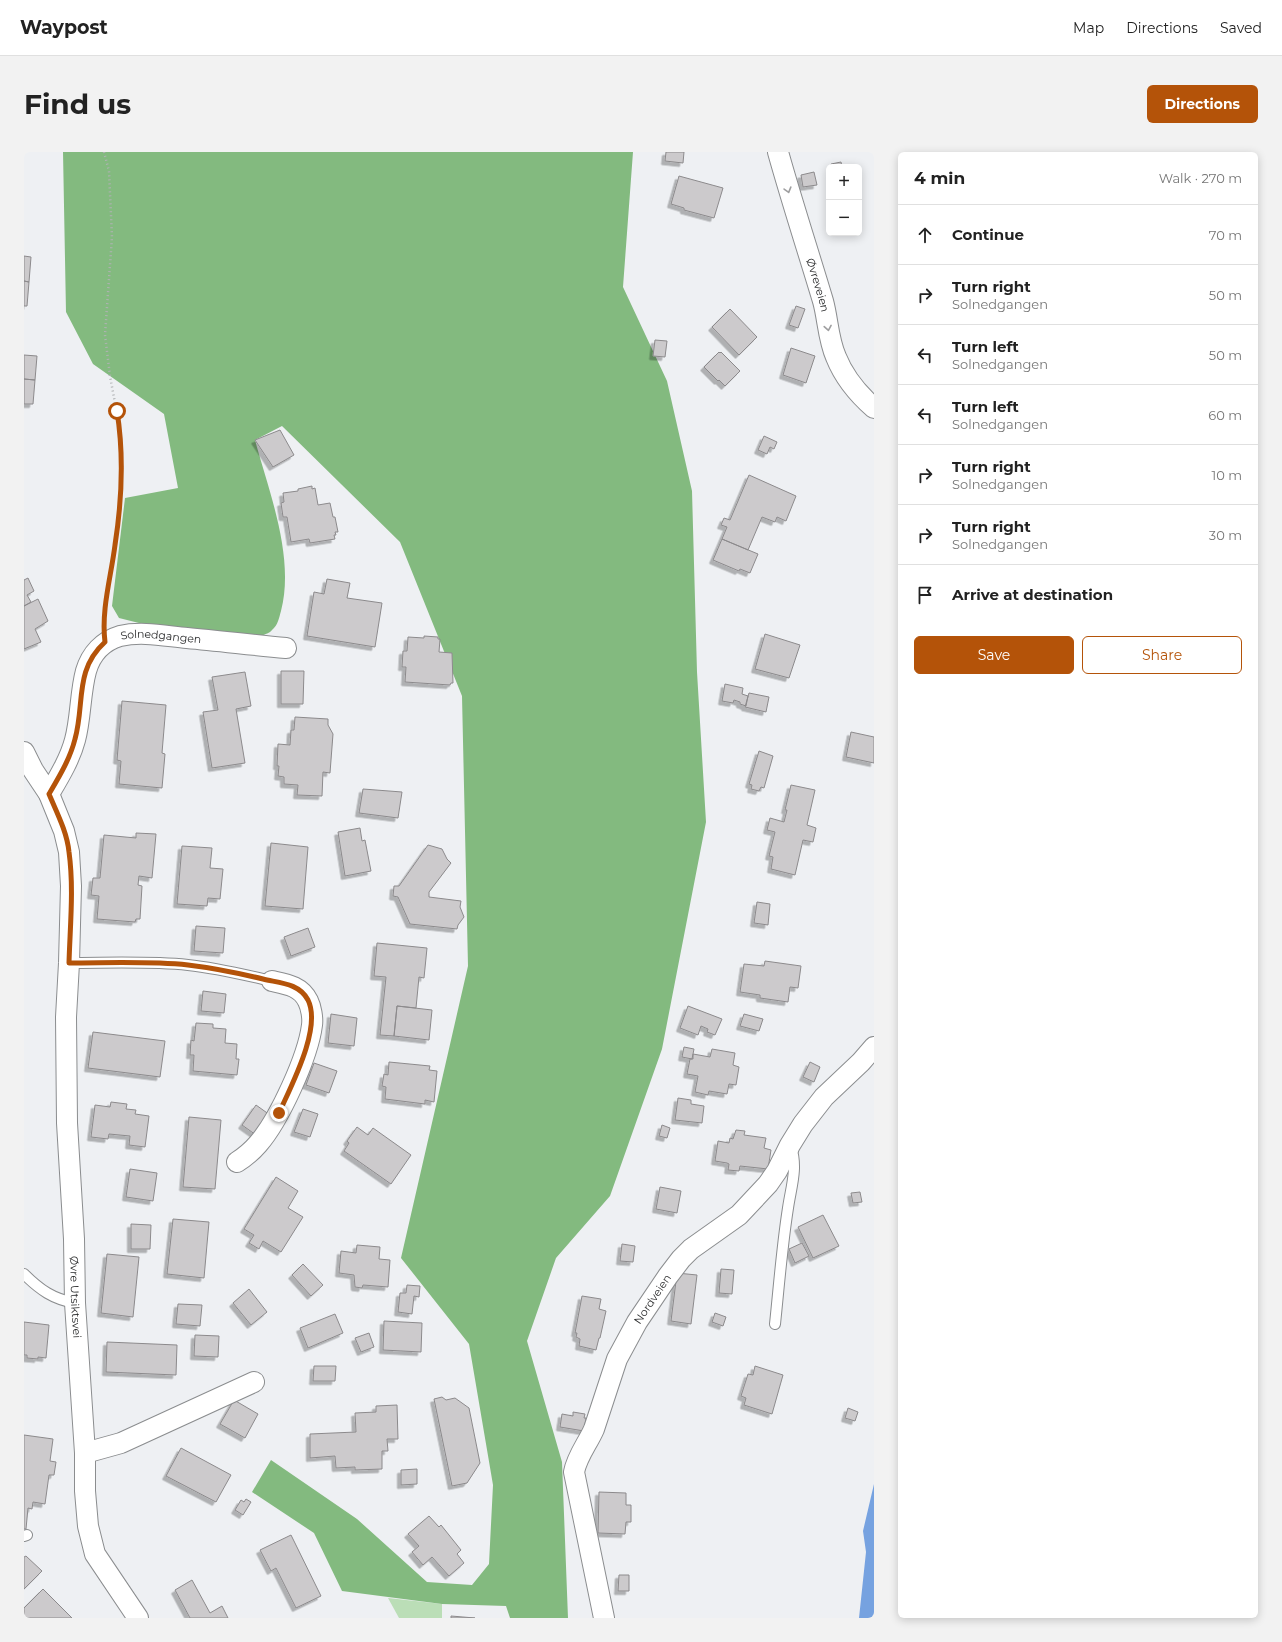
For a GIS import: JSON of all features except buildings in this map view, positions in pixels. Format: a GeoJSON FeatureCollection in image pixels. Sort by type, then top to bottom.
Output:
{"type":"FeatureCollection","features":[{"type":"Feature","properties":{"kind":"street","name":"Øvreveien"},"geometry":{"type":"LineString","coordinates":[[778,152],[824,303],[830,340],[836,358],[846,376],[862,397],[874,408]]}},
{"type":"Feature","properties":{"kind":"street","name":"Solnedgangen"},"geometry":{"type":"LineString","coordinates":[[49,794],[66,764],[75,739],[82,685],[86,669],[96,650],[105,642],[119,637],[147,634],[286,648]]}},
{"type":"Feature","properties":{"kind":"street"},"geometry":{"type":"LineString","coordinates":[[24,752],[29,773],[49,794],[64,831],[69,852],[71,886],[69,963]]}},
{"type":"Feature","properties":{"kind":"street","name":"Øvre Utsiktsvei"},"geometry":{"type":"LineString","coordinates":[[69,963],[66,1017],[67,1123],[74,1239],[75,1303],[85,1453],[85,1491],[88,1526],[95,1554],[138,1618]]}},
{"type":"Feature","properties":{"kind":"street"},"geometry":{"type":"LineString","coordinates":[[237,1162],[248,1155],[259,1143],[279,1113],[296,1076],[309,1039],[312,1024],[308,1000],[303,993],[293,985],[272,981]]}},
{"type":"Feature","properties":{"kind":"street","name":"Nordveien"},"geometry":{"type":"LineString","coordinates":[[604,1618],[574,1472],[575,1464],[590,1440],[617,1359],[637,1322],[681,1259],[691,1249],[739,1215],[756,1197],[777,1171],[790,1145],[803,1124],[824,1097],[861,1062],[874,1047]]}},
{"type":"Feature","properties":{"kind":"street"},"geometry":{"type":"LineString","coordinates":[[85,1453],[121,1443],[254,1382]]}},
{"type":"Feature","properties":{"kind":"lane"},"geometry":{"type":"LineString","coordinates":[[69,963],[188,965],[238,973],[272,981]]}},
{"type":"Feature","properties":{"kind":"lane"},"geometry":{"type":"LineString","coordinates":[[775,1324],[788,1208],[795,1166],[794,1155],[790,1145]]}},
{"type":"Feature","properties":{"kind":"lane"},"geometry":{"type":"LineString","coordinates":[[24,1274],[44,1292],[61,1301],[75,1303]]}},
{"type":"Feature","properties":{"kind":"path"},"geometry":{"type":"LineString","coordinates":[[104,152],[109,171],[112,237],[105,335],[110,376],[120,430],[122,466],[117,534],[104,616],[103,628],[105,642]]}},
{"type":"Feature","properties":{"kind":"green space"},"geometry":{"type":"Polygon","coordinates":[[[63,152],[633,152],[623,287],[667,381],[692,491],[697,672],[706,822],[662,1049],[610,1196],[556,1258],[527,1341],[562,1462],[568,1618],[510,1618],[506,1606],[442,1604],[342,1591],[314,1533],[252,1492],[271,1460],[357,1519],[427,1582],[472,1585],[489,1564],[493,1485],[469,1344],[401,1258],[468,966],[462,696],[400,542],[282,426],[255,440],[273,503],[283,547],[285,569],[284,590],[280,616],[274,628],[270,632],[261,636],[139,623],[119,618],[112,606],[125,498],[178,488],[164,414],[93,364],[66,312],[63,152]]]}},
{"type":"Feature","properties":{"kind":"green space"},"geometry":{"type":"Polygon","coordinates":[[[388,1598],[442,1604],[442,1618],[399,1618],[388,1598]]]}},
{"type":"Feature","properties":{"kind":"water"},"geometry":{"type":"Polygon","coordinates":[[[874,1484],[874,1618],[859,1618],[866,1552],[863,1531],[874,1484]]]}},
{"type":"Feature","properties":{"kind":"route"},"geometry":{"type":"LineString","coordinates":[[117,411],[120,430],[122,466],[121,497],[104,616],[103,628],[105,642],[96,650],[86,669],[82,685],[75,739],[66,764],[49,794],[64,831],[69,852],[71,886],[69,963],[188,965],[238,973],[293,985],[303,993],[308,1000],[311,1010],[312,1024],[309,1039],[296,1076],[279,1113]]}}]}
